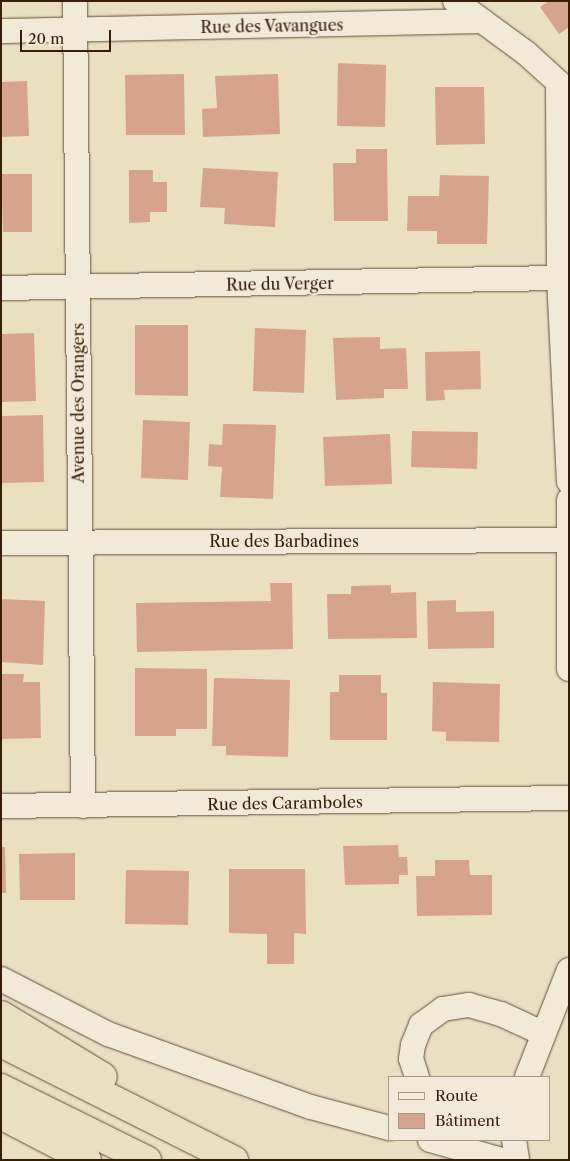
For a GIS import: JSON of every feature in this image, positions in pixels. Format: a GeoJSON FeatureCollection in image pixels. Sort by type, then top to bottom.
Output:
{"type":"FeatureCollection","features":[{"type":"Feature","properties":{"kind":"highway"},"geometry":{"type":"LineString","coordinates":[[1,1015],[47,1040],[207,1146]]}},
{"type":"Feature","properties":{"kind":"highway"},"geometry":{"type":"LineString","coordinates":[[1,1043],[234,1160]]}},
{"type":"Feature","properties":{"kind":"highway"},"geometry":{"type":"LineString","coordinates":[[1,1088],[147,1160]]}},
{"type":"Feature","properties":{"kind":"highway"},"geometry":{"type":"LineString","coordinates":[[1,1115],[88,1160]]}},
{"type":"Feature","properties":{"kind":"street","name":"Avenue des Orangers"},"geometry":{"type":"LineString","coordinates":[[74,1],[83,806]]}},
{"type":"Feature","properties":{"kind":"street"},"geometry":{"type":"LineString","coordinates":[[455,1],[526,53],[563,77],[559,278],[569,482]]}},
{"type":"Feature","properties":{"kind":"street","name":"Rue des Vavangues"},"geometry":{"type":"LineString","coordinates":[[1,31],[482,21]]}},
{"type":"Feature","properties":{"kind":"street","name":"Rue du Verger"},"geometry":{"type":"LineString","coordinates":[[1,288],[559,278]]}},
{"type":"Feature","properties":{"kind":"street"},"geometry":{"type":"LineString","coordinates":[[569,500],[566,540],[569,669]]}},
{"type":"Feature","properties":{"kind":"street","name":"Rue des Barbadines"},"geometry":{"type":"LineString","coordinates":[[1,543],[566,540]]}},
{"type":"Feature","properties":{"kind":"street","name":"Rue des Caramboles"},"geometry":{"type":"LineString","coordinates":[[1,806],[569,798]]}},
{"type":"Feature","properties":{"kind":"street"},"geometry":{"type":"LineString","coordinates":[[527,1076],[542,1033],[562,994],[569,970]]}},
{"type":"Feature","properties":{"kind":"street"},"geometry":{"type":"LineString","coordinates":[[1,979],[108,1034],[311,1107],[388,1128]]}},
{"type":"Feature","properties":{"kind":"street"},"geometry":{"type":"LineString","coordinates":[[417,1076],[411,1059],[421,1025],[443,1009],[469,1005],[501,1014],[542,1033]]}},
{"type":"Feature","properties":{"kind":"street"},"geometry":{"type":"LineString","coordinates":[[434,1141],[502,1160]]}},
{"type":"Feature","properties":{"kind":"street"},"geometry":{"type":"LineString","coordinates":[[514,1141],[517,1160]]}},
{"type":"Feature","properties":{"kind":"building"},"geometry":{"type":"Polygon","coordinates":[[[549,1],[569,1],[569,27],[559,34],[540,7],[549,1]]]}},
{"type":"Feature","properties":{"kind":"building"},"geometry":{"type":"Polygon","coordinates":[[[338,63],[386,65],[385,127],[337,126],[338,63]]]}},
{"type":"Feature","properties":{"kind":"building"},"geometry":{"type":"Polygon","coordinates":[[[184,74],[185,135],[126,135],[125,75],[184,74]]]}},
{"type":"Feature","properties":{"kind":"building"},"geometry":{"type":"Polygon","coordinates":[[[278,74],[280,134],[203,137],[202,109],[217,108],[215,76],[278,74]]]}},
{"type":"Feature","properties":{"kind":"building"},"geometry":{"type":"Polygon","coordinates":[[[27,81],[29,136],[1,137],[1,82],[27,81]]]}},
{"type":"Feature","properties":{"kind":"building"},"geometry":{"type":"Polygon","coordinates":[[[435,87],[484,87],[485,144],[436,145],[435,87]]]}},
{"type":"Feature","properties":{"kind":"building"},"geometry":{"type":"Polygon","coordinates":[[[356,149],[387,149],[388,221],[334,221],[333,163],[356,163],[356,149]]]}},
{"type":"Feature","properties":{"kind":"building"},"geometry":{"type":"Polygon","coordinates":[[[203,168],[278,172],[275,227],[224,224],[225,208],[200,207],[203,168]]]}},
{"type":"Feature","properties":{"kind":"building"},"geometry":{"type":"Polygon","coordinates":[[[129,170],[153,170],[153,182],[167,182],[167,212],[150,212],[150,222],[129,223],[129,170]]]}},
{"type":"Feature","properties":{"kind":"building"},"geometry":{"type":"Polygon","coordinates":[[[1,174],[32,174],[32,232],[3,232],[1,174]]]}},
{"type":"Feature","properties":{"kind":"building"},"geometry":{"type":"Polygon","coordinates":[[[440,175],[489,176],[487,244],[437,244],[437,231],[407,231],[408,196],[439,196],[440,175]]]}},
{"type":"Feature","properties":{"kind":"building"},"geometry":{"type":"Polygon","coordinates":[[[135,325],[188,325],[188,396],[135,395],[135,325]]]}},
{"type":"Feature","properties":{"kind":"building"},"geometry":{"type":"Polygon","coordinates":[[[255,328],[306,330],[304,393],[253,391],[255,328]]]}},
{"type":"Feature","properties":{"kind":"building"},"geometry":{"type":"Polygon","coordinates":[[[34,333],[36,401],[1,402],[1,334],[34,333]]]}},
{"type":"Feature","properties":{"kind":"building"},"geometry":{"type":"Polygon","coordinates":[[[380,337],[380,349],[406,348],[408,389],[384,389],[384,398],[336,400],[333,338],[380,337]]]}},
{"type":"Feature","properties":{"kind":"building"},"geometry":{"type":"Polygon","coordinates":[[[480,351],[481,389],[444,390],[445,400],[426,401],[425,352],[480,351]]]}},
{"type":"Feature","properties":{"kind":"building"},"geometry":{"type":"Polygon","coordinates":[[[43,415],[44,482],[1,483],[1,416],[43,415]]]}},
{"type":"Feature","properties":{"kind":"building"},"geometry":{"type":"Polygon","coordinates":[[[143,420],[190,422],[188,480],[141,478],[143,420]]]}},
{"type":"Feature","properties":{"kind":"building"},"geometry":{"type":"Polygon","coordinates":[[[223,424],[276,425],[273,499],[220,497],[222,467],[208,466],[209,444],[222,445],[223,424]]]}},
{"type":"Feature","properties":{"kind":"building"},"geometry":{"type":"Polygon","coordinates":[[[412,431],[478,432],[477,469],[411,467],[412,431]]]}},
{"type":"Feature","properties":{"kind":"building"},"geometry":{"type":"Polygon","coordinates":[[[390,434],[392,484],[325,486],[323,437],[390,434]]]}},
{"type":"Feature","properties":{"kind":"building"},"geometry":{"type":"Polygon","coordinates":[[[270,583],[292,583],[293,649],[137,652],[136,603],[271,601],[270,583]]]}},
{"type":"Feature","properties":{"kind":"building"},"geometry":{"type":"Polygon","coordinates":[[[391,585],[391,593],[416,592],[417,638],[328,639],[327,594],[351,594],[351,586],[391,585]]]}},
{"type":"Feature","properties":{"kind":"building"},"geometry":{"type":"Polygon","coordinates":[[[1,599],[45,601],[43,665],[1,662],[1,599]]]}},
{"type":"Feature","properties":{"kind":"building"},"geometry":{"type":"Polygon","coordinates":[[[456,600],[456,612],[494,611],[494,648],[428,649],[427,601],[456,600]]]}},
{"type":"Feature","properties":{"kind":"building"},"geometry":{"type":"Polygon","coordinates":[[[135,668],[207,669],[207,729],[176,729],[176,736],[135,736],[135,668]]]}},
{"type":"Feature","properties":{"kind":"building"},"geometry":{"type":"Polygon","coordinates":[[[1,674],[24,674],[23,682],[40,682],[41,738],[1,739],[1,674]]]}},
{"type":"Feature","properties":{"kind":"building"},"geometry":{"type":"Polygon","coordinates":[[[339,675],[381,675],[381,693],[387,693],[387,740],[330,740],[330,692],[339,692],[339,675]]]}},
{"type":"Feature","properties":{"kind":"building"},"geometry":{"type":"Polygon","coordinates":[[[214,678],[290,680],[288,757],[226,755],[226,746],[212,746],[214,678]]]}},
{"type":"Feature","properties":{"kind":"building"},"geometry":{"type":"Polygon","coordinates":[[[433,682],[500,684],[499,742],[446,741],[446,732],[432,731],[433,682]]]}},
{"type":"Feature","properties":{"kind":"building"},"geometry":{"type":"Polygon","coordinates":[[[398,845],[399,857],[407,857],[408,875],[399,875],[399,884],[345,885],[343,846],[398,845]]]}},
{"type":"Feature","properties":{"kind":"building"},"geometry":{"type":"Polygon","coordinates":[[[1,847],[5,847],[6,893],[1,893],[1,847]]]}},
{"type":"Feature","properties":{"kind":"building"},"geometry":{"type":"Polygon","coordinates":[[[75,853],[75,900],[20,900],[19,854],[75,853]]]}},
{"type":"Feature","properties":{"kind":"building"},"geometry":{"type":"Polygon","coordinates":[[[435,860],[469,860],[470,875],[492,875],[492,915],[417,916],[416,876],[435,876],[435,860]]]}},
{"type":"Feature","properties":{"kind":"building"},"geometry":{"type":"Polygon","coordinates":[[[229,869],[305,869],[306,934],[294,933],[294,964],[267,964],[267,934],[229,933],[229,869]]]}},
{"type":"Feature","properties":{"kind":"building"},"geometry":{"type":"Polygon","coordinates":[[[126,870],[189,871],[188,925],[125,924],[126,870]]]}}]}
